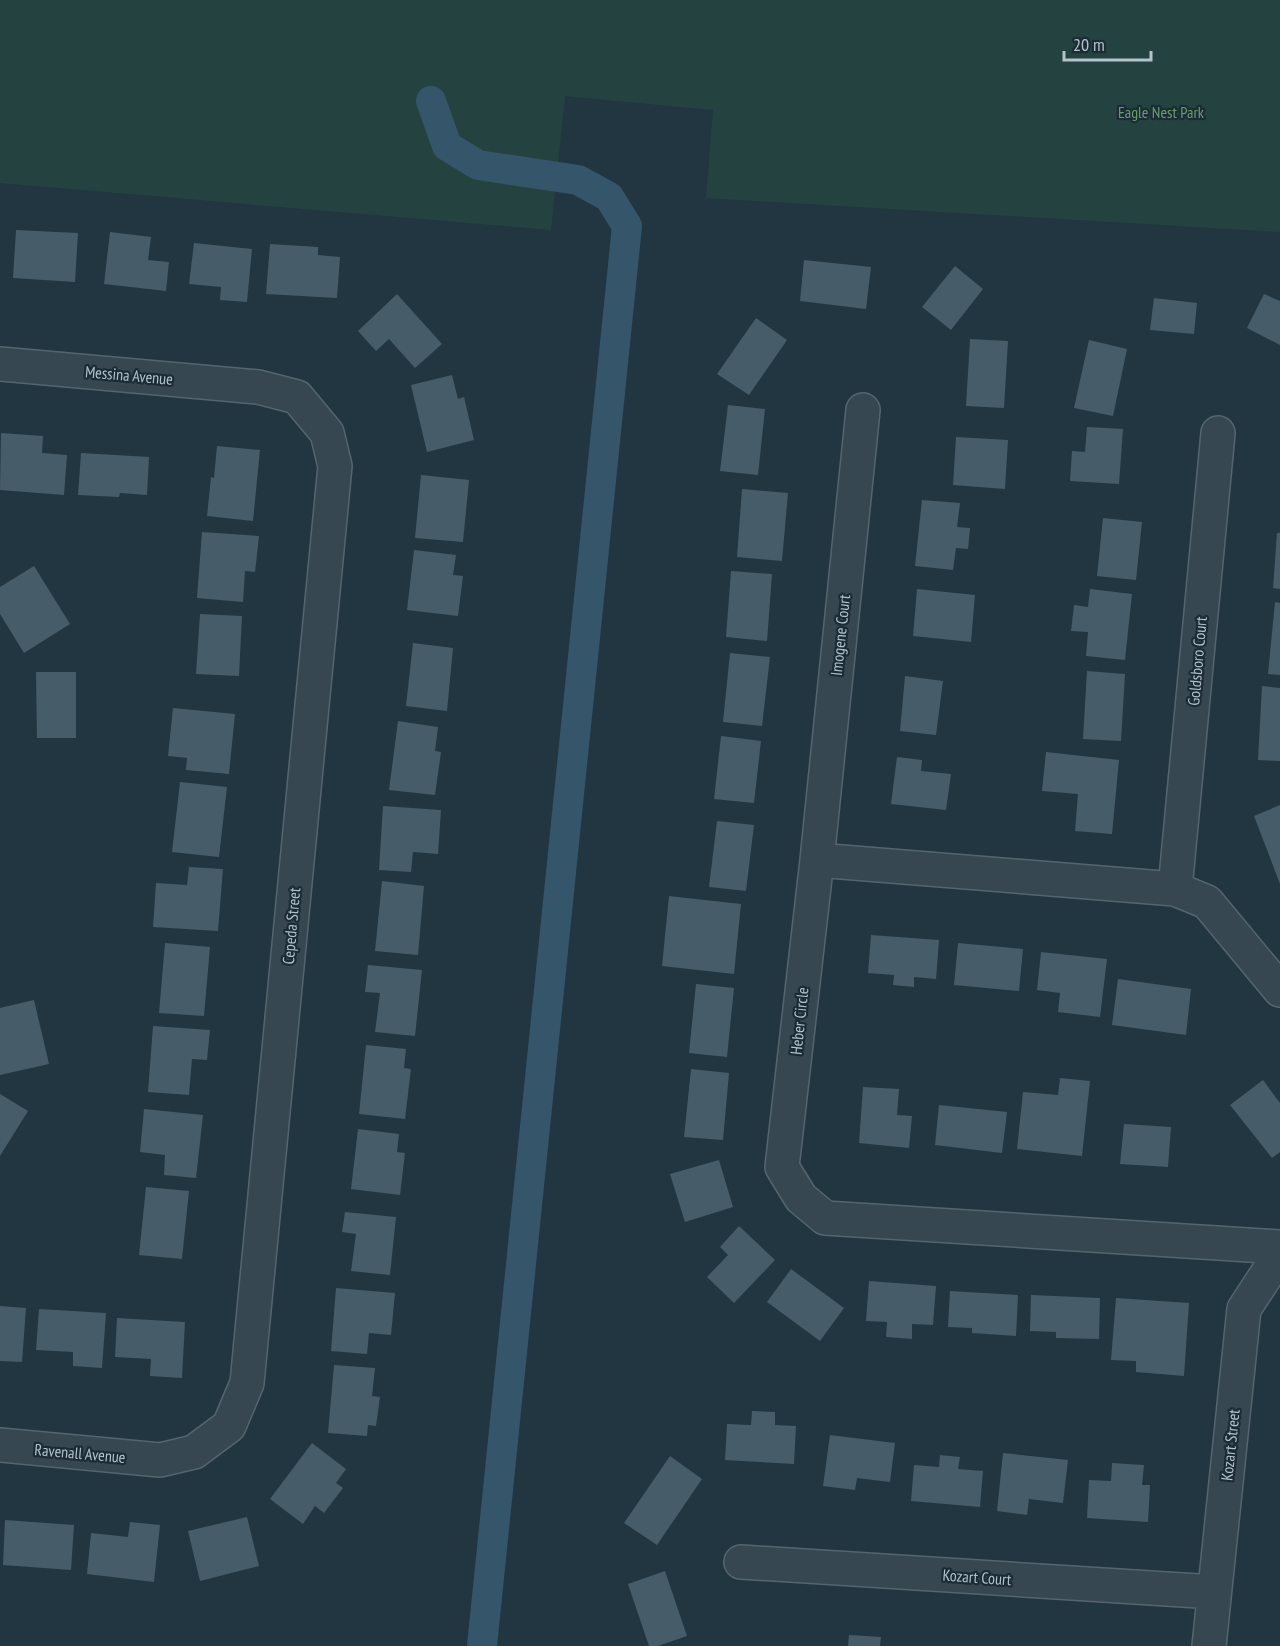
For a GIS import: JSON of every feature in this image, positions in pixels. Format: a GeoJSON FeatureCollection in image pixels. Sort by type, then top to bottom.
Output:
{"type":"FeatureCollection","features":[{"type":"Feature","properties":{"kind":"street","name":"Messina Avenue"},"geometry":{"type":"LineString","coordinates":[[0,364],[258,387]]}},
{"type":"Feature","properties":{"kind":"street","name":"Cepeda Street"},"geometry":{"type":"LineString","coordinates":[[160,1460],[194,1452],[229,1426],[247,1383],[333,478],[334,466],[327,433],[297,397],[258,387]]}},
{"type":"Feature","properties":{"kind":"street","name":"Imogene Court"},"geometry":{"type":"LineString","coordinates":[[817,860],[863,410]]}},
{"type":"Feature","properties":{"kind":"street","name":"Goldsboro Court"},"geometry":{"type":"LineString","coordinates":[[1175,889],[1218,433]]}},
{"type":"Feature","properties":{"kind":"street"},"geometry":{"type":"LineString","coordinates":[[817,860],[1175,889],[1207,902],[1280,990]]}},
{"type":"Feature","properties":{"kind":"street","name":"Heber Circle"},"geometry":{"type":"LineString","coordinates":[[817,860],[782,1167],[801,1198],[825,1218],[1280,1247]]}},
{"type":"Feature","properties":{"kind":"street","name":"Kozart Street"},"geometry":{"type":"LineString","coordinates":[[1209,1646],[1244,1309],[1280,1254]]}},
{"type":"Feature","properties":{"kind":"street","name":"Ravenall Avenue"},"geometry":{"type":"LineString","coordinates":[[0,1445],[160,1460]]}},
{"type":"Feature","properties":{"kind":"street","name":"Kozart Court"},"geometry":{"type":"LineString","coordinates":[[741,1562],[1214,1592]]}},
{"type":"Feature","properties":{"kind":"green space","name":"Eagle Nest Park"},"geometry":{"type":"Polygon","coordinates":[[[0,0],[1280,0],[1280,232],[706,198],[713,110],[565,96],[551,230],[0,183],[0,0]]]}},
{"type":"Feature","properties":{"kind":"building"},"geometry":{"type":"Polygon","coordinates":[[[16,230],[78,233],[75,282],[13,278],[16,230]]]}},
{"type":"Feature","properties":{"kind":"building"},"geometry":{"type":"Polygon","coordinates":[[[110,232],[151,237],[148,260],[169,262],[166,291],[104,284],[110,232]]]}},
{"type":"Feature","properties":{"kind":"building"},"geometry":{"type":"Polygon","coordinates":[[[194,243],[252,249],[247,302],[220,300],[221,287],[189,284],[194,243]]]}},
{"type":"Feature","properties":{"kind":"building"},"geometry":{"type":"Polygon","coordinates":[[[270,244],[318,247],[318,255],[340,257],[337,298],[266,294],[270,244]]]}},
{"type":"Feature","properties":{"kind":"building"},"geometry":{"type":"Polygon","coordinates":[[[804,260],[871,267],[866,309],[800,301],[804,260]]]}},
{"type":"Feature","properties":{"kind":"building"},"geometry":{"type":"Polygon","coordinates":[[[955,266],[983,289],[951,330],[922,307],[955,266]]]}},
{"type":"Feature","properties":{"kind":"building"},"geometry":{"type":"Polygon","coordinates":[[[397,294],[442,344],[415,368],[389,339],[376,351],[358,331],[397,294]]]}},
{"type":"Feature","properties":{"kind":"building"},"geometry":{"type":"Polygon","coordinates":[[[1264,294],[1280,301],[1280,345],[1247,328],[1264,294]]]}},
{"type":"Feature","properties":{"kind":"building"},"geometry":{"type":"Polygon","coordinates":[[[1154,298],[1197,303],[1194,334],[1150,330],[1154,298]]]}},
{"type":"Feature","properties":{"kind":"building"},"geometry":{"type":"Polygon","coordinates":[[[756,318],[787,340],[749,395],[717,374],[756,318]]]}},
{"type":"Feature","properties":{"kind":"building"},"geometry":{"type":"Polygon","coordinates":[[[970,339],[1008,341],[1004,408],[966,406],[970,339]]]}},
{"type":"Feature","properties":{"kind":"building"},"geometry":{"type":"Polygon","coordinates":[[[1089,340],[1127,349],[1113,416],[1074,408],[1089,340]]]}},
{"type":"Feature","properties":{"kind":"building"},"geometry":{"type":"Polygon","coordinates":[[[452,375],[458,399],[464,397],[474,440],[427,452],[411,385],[452,375]]]}},
{"type":"Feature","properties":{"kind":"building"},"geometry":{"type":"Polygon","coordinates":[[[728,405],[765,409],[758,475],[720,471],[728,405]]]}},
{"type":"Feature","properties":{"kind":"building"},"geometry":{"type":"Polygon","coordinates":[[[1087,427],[1123,429],[1119,484],[1070,481],[1072,451],[1085,452],[1087,427]]]}},
{"type":"Feature","properties":{"kind":"building"},"geometry":{"type":"Polygon","coordinates":[[[1,433],[43,436],[42,453],[67,455],[64,495],[0,490],[1,433]]]}},
{"type":"Feature","properties":{"kind":"building"},"geometry":{"type":"Polygon","coordinates":[[[956,437],[1008,440],[1005,489],[953,485],[956,437]]]}},
{"type":"Feature","properties":{"kind":"building"},"geometry":{"type":"Polygon","coordinates":[[[217,446],[260,450],[253,521],[207,516],[217,446]]]}},
{"type":"Feature","properties":{"kind":"building"},"geometry":{"type":"Polygon","coordinates":[[[81,453],[149,457],[147,495],[120,493],[119,497],[78,495],[81,453]]]}},
{"type":"Feature","properties":{"kind":"building"},"geometry":{"type":"Polygon","coordinates":[[[421,475],[469,480],[463,542],[415,538],[421,475]]]}},
{"type":"Feature","properties":{"kind":"building"},"geometry":{"type":"Polygon","coordinates":[[[742,489],[788,493],[782,561],[737,557],[742,489]]]}},
{"type":"Feature","properties":{"kind":"building"},"geometry":{"type":"Polygon","coordinates":[[[922,500],[960,503],[957,527],[970,528],[968,549],[956,548],[953,570],[915,566],[922,500]]]}},
{"type":"Feature","properties":{"kind":"building"},"geometry":{"type":"Polygon","coordinates":[[[1103,518],[1142,522],[1136,580],[1097,576],[1103,518]]]}},
{"type":"Feature","properties":{"kind":"building"},"geometry":{"type":"Polygon","coordinates":[[[202,532],[259,536],[255,572],[245,571],[243,602],[197,598],[202,532]]]}},
{"type":"Feature","properties":{"kind":"building"},"geometry":{"type":"Polygon","coordinates":[[[1277,533],[1280,533],[1280,589],[1273,588],[1277,533]]]}},
{"type":"Feature","properties":{"kind":"building"},"geometry":{"type":"Polygon","coordinates":[[[414,550],[456,555],[453,575],[463,576],[458,616],[407,610],[414,550]]]}},
{"type":"Feature","properties":{"kind":"building"},"geometry":{"type":"Polygon","coordinates":[[[34,566],[70,624],[24,653],[0,614],[0,587],[34,566]]]}},
{"type":"Feature","properties":{"kind":"building"},"geometry":{"type":"Polygon","coordinates":[[[731,571],[772,574],[767,641],[726,637],[731,571]]]}},
{"type":"Feature","properties":{"kind":"building"},"geometry":{"type":"Polygon","coordinates":[[[917,589],[975,595],[971,642],[913,636],[917,589]]]}},
{"type":"Feature","properties":{"kind":"building"},"geometry":{"type":"Polygon","coordinates":[[[1090,589],[1132,594],[1125,660],[1086,656],[1088,632],[1071,631],[1074,605],[1088,607],[1090,589]]]}},
{"type":"Feature","properties":{"kind":"building"},"geometry":{"type":"Polygon","coordinates":[[[1275,602],[1280,603],[1280,675],[1268,674],[1275,602]]]}},
{"type":"Feature","properties":{"kind":"building"},"geometry":{"type":"Polygon","coordinates":[[[200,614],[242,616],[239,676],[196,674],[200,614]]]}},
{"type":"Feature","properties":{"kind":"building"},"geometry":{"type":"Polygon","coordinates":[[[413,643],[453,648],[447,711],[406,706],[413,643]]]}},
{"type":"Feature","properties":{"kind":"building"},"geometry":{"type":"Polygon","coordinates":[[[730,653],[770,657],[762,726],[723,722],[730,653]]]}},
{"type":"Feature","properties":{"kind":"building"},"geometry":{"type":"Polygon","coordinates":[[[1087,671],[1125,674],[1121,741],[1083,739],[1087,671]]]}},
{"type":"Feature","properties":{"kind":"building"},"geometry":{"type":"Polygon","coordinates":[[[36,672],[76,672],[76,738],[37,738],[36,672]]]}},
{"type":"Feature","properties":{"kind":"building"},"geometry":{"type":"Polygon","coordinates":[[[905,676],[943,681],[936,735],[900,731],[905,676]]]}},
{"type":"Feature","properties":{"kind":"building"},"geometry":{"type":"Polygon","coordinates":[[[1262,686],[1280,688],[1280,761],[1258,760],[1262,686]]]}},
{"type":"Feature","properties":{"kind":"building"},"geometry":{"type":"Polygon","coordinates":[[[173,708],[235,714],[229,774],[186,770],[187,758],[168,756],[173,708]]]}},
{"type":"Feature","properties":{"kind":"building"},"geometry":{"type":"Polygon","coordinates":[[[398,721],[438,727],[435,751],[441,752],[435,795],[389,790],[398,721]]]}},
{"type":"Feature","properties":{"kind":"building"},"geometry":{"type":"Polygon","coordinates":[[[721,736],[761,741],[754,803],[714,799],[721,736]]]}},
{"type":"Feature","properties":{"kind":"building"},"geometry":{"type":"Polygon","coordinates":[[[1046,752],[1119,760],[1112,834],[1075,831],[1078,794],[1042,791],[1046,752]]]}},
{"type":"Feature","properties":{"kind":"building"},"geometry":{"type":"Polygon","coordinates":[[[897,757],[922,760],[921,771],[951,774],[946,810],[891,804],[897,757]]]}},
{"type":"Feature","properties":{"kind":"building"},"geometry":{"type":"Polygon","coordinates":[[[180,782],[227,787],[219,857],[172,852],[180,782]]]}},
{"type":"Feature","properties":{"kind":"building"},"geometry":{"type":"Polygon","coordinates":[[[1280,805],[1280,884],[1254,816],[1280,805]]]}},
{"type":"Feature","properties":{"kind":"building"},"geometry":{"type":"Polygon","coordinates":[[[383,806],[441,810],[438,854],[413,852],[411,872],[379,870],[383,806]]]}},
{"type":"Feature","properties":{"kind":"building"},"geometry":{"type":"Polygon","coordinates":[[[717,821],[754,825],[746,891],[709,887],[717,821]]]}},
{"type":"Feature","properties":{"kind":"building"},"geometry":{"type":"Polygon","coordinates":[[[189,867],[223,869],[218,931],[153,927],[156,883],[187,885],[189,867]]]}},
{"type":"Feature","properties":{"kind":"building"},"geometry":{"type":"Polygon","coordinates":[[[382,881],[424,886],[418,955],[375,951],[382,881]]]}},
{"type":"Feature","properties":{"kind":"building"},"geometry":{"type":"Polygon","coordinates":[[[669,896],[741,904],[734,974],[662,966],[669,896]]]}},
{"type":"Feature","properties":{"kind":"building"},"geometry":{"type":"Polygon","coordinates":[[[871,935],[939,940],[936,979],[914,977],[914,987],[893,985],[894,975],[868,973],[871,935]]]}},
{"type":"Feature","properties":{"kind":"building"},"geometry":{"type":"Polygon","coordinates":[[[165,943],[210,947],[204,1016],[159,1013],[165,943]]]}},
{"type":"Feature","properties":{"kind":"building"},"geometry":{"type":"Polygon","coordinates":[[[958,943],[1023,949],[1019,991],[954,985],[958,943]]]}},
{"type":"Feature","properties":{"kind":"building"},"geometry":{"type":"Polygon","coordinates":[[[1041,952],[1107,959],[1100,1017],[1058,1012],[1060,993],[1037,990],[1041,952]]]}},
{"type":"Feature","properties":{"kind":"building"},"geometry":{"type":"Polygon","coordinates":[[[368,965],[422,970],[415,1036],[375,1032],[380,993],[365,992],[368,965]]]}},
{"type":"Feature","properties":{"kind":"building"},"geometry":{"type":"Polygon","coordinates":[[[1118,979],[1191,989],[1186,1035],[1112,1025],[1118,979]]]}},
{"type":"Feature","properties":{"kind":"building"},"geometry":{"type":"Polygon","coordinates":[[[696,984],[734,988],[727,1057],[689,1053],[696,984]]]}},
{"type":"Feature","properties":{"kind":"building"},"geometry":{"type":"Polygon","coordinates":[[[34,1000],[49,1064],[0,1075],[0,1008],[34,1000]]]}},
{"type":"Feature","properties":{"kind":"building"},"geometry":{"type":"Polygon","coordinates":[[[153,1026],[210,1030],[207,1060],[192,1059],[189,1095],[148,1092],[153,1026]]]}},
{"type":"Feature","properties":{"kind":"building"},"geometry":{"type":"Polygon","coordinates":[[[366,1045],[406,1049],[404,1068],[411,1069],[405,1119],[359,1114],[366,1045]]]}},
{"type":"Feature","properties":{"kind":"building"},"geometry":{"type":"Polygon","coordinates":[[[691,1069],[729,1073],[723,1140],[684,1137],[691,1069]]]}},
{"type":"Feature","properties":{"kind":"building"},"geometry":{"type":"Polygon","coordinates":[[[1060,1078],[1090,1081],[1082,1156],[1017,1149],[1023,1092],[1058,1095],[1060,1078]]]}},
{"type":"Feature","properties":{"kind":"building"},"geometry":{"type":"Polygon","coordinates":[[[1263,1080],[1280,1103],[1280,1152],[1272,1158],[1230,1105],[1263,1080]]]}},
{"type":"Feature","properties":{"kind":"building"},"geometry":{"type":"Polygon","coordinates":[[[863,1087],[899,1089],[897,1115],[912,1116],[909,1148],[859,1143],[863,1087]]]}},
{"type":"Feature","properties":{"kind":"building"},"geometry":{"type":"Polygon","coordinates":[[[0,1094],[28,1111],[0,1156],[0,1094]]]}},
{"type":"Feature","properties":{"kind":"building"},"geometry":{"type":"Polygon","coordinates":[[[939,1105],[1007,1112],[1002,1153],[935,1145],[939,1105]]]}},
{"type":"Feature","properties":{"kind":"building"},"geometry":{"type":"Polygon","coordinates":[[[144,1109],[203,1115],[196,1178],[164,1175],[165,1155],[140,1152],[144,1109]]]}},
{"type":"Feature","properties":{"kind":"building"},"geometry":{"type":"Polygon","coordinates":[[[1124,1124],[1171,1127],[1168,1167],[1120,1164],[1124,1124]]]}},
{"type":"Feature","properties":{"kind":"building"},"geometry":{"type":"Polygon","coordinates":[[[358,1129],[399,1134],[397,1152],[405,1153],[400,1195],[351,1189],[358,1129]]]}},
{"type":"Feature","properties":{"kind":"building"},"geometry":{"type":"Polygon","coordinates":[[[719,1160],[733,1207],[685,1222],[670,1174],[719,1160]]]}},
{"type":"Feature","properties":{"kind":"building"},"geometry":{"type":"Polygon","coordinates":[[[146,1187],[189,1191],[182,1259],[139,1255],[146,1187]]]}},
{"type":"Feature","properties":{"kind":"building"},"geometry":{"type":"Polygon","coordinates":[[[345,1212],[396,1217],[390,1275],[351,1271],[356,1234],[342,1232],[345,1212]]]}},
{"type":"Feature","properties":{"kind":"building"},"geometry":{"type":"Polygon","coordinates":[[[739,1226],[775,1260],[734,1303],[707,1277],[728,1255],[720,1247],[739,1226]]]}},
{"type":"Feature","properties":{"kind":"building"},"geometry":{"type":"Polygon","coordinates":[[[791,1269],[844,1308],[820,1341],[767,1302],[791,1269]]]}},
{"type":"Feature","properties":{"kind":"building"},"geometry":{"type":"Polygon","coordinates":[[[869,1281],[936,1286],[933,1325],[912,1324],[912,1339],[886,1337],[887,1322],[866,1321],[869,1281]]]}},
{"type":"Feature","properties":{"kind":"building"},"geometry":{"type":"Polygon","coordinates":[[[336,1288],[395,1293],[391,1335],[369,1333],[367,1354],[331,1351],[336,1288]]]}},
{"type":"Feature","properties":{"kind":"building"},"geometry":{"type":"Polygon","coordinates":[[[950,1291],[1018,1295],[1016,1336],[972,1333],[972,1328],[948,1327],[950,1291]]]}},
{"type":"Feature","properties":{"kind":"building"},"geometry":{"type":"Polygon","coordinates":[[[1031,1295],[1100,1298],[1099,1339],[1056,1338],[1056,1332],[1030,1331],[1031,1295]]]}},
{"type":"Feature","properties":{"kind":"building"},"geometry":{"type":"Polygon","coordinates":[[[1116,1298],[1189,1303],[1184,1376],[1136,1372],[1136,1361],[1111,1360],[1116,1298]]]}},
{"type":"Feature","properties":{"kind":"building"},"geometry":{"type":"Polygon","coordinates":[[[0,1306],[26,1308],[22,1362],[0,1361],[0,1306]]]}},
{"type":"Feature","properties":{"kind":"building"},"geometry":{"type":"Polygon","coordinates":[[[39,1309],[106,1313],[102,1368],[73,1366],[73,1352],[36,1350],[39,1309]]]}},
{"type":"Feature","properties":{"kind":"building"},"geometry":{"type":"Polygon","coordinates":[[[117,1318],[185,1322],[182,1378],[150,1376],[151,1359],[115,1357],[117,1318]]]}},
{"type":"Feature","properties":{"kind":"building"},"geometry":{"type":"Polygon","coordinates":[[[334,1365],[375,1368],[372,1396],[380,1397],[376,1426],[368,1425],[367,1436],[328,1433],[334,1365]]]}},
{"type":"Feature","properties":{"kind":"building"},"geometry":{"type":"Polygon","coordinates":[[[752,1411],[775,1412],[775,1425],[796,1426],[794,1464],[725,1460],[727,1424],[751,1425],[752,1411]]]}},
{"type":"Feature","properties":{"kind":"building"},"geometry":{"type":"Polygon","coordinates":[[[830,1435],[895,1443],[890,1482],[857,1478],[855,1490],[823,1486],[830,1435]]]}},
{"type":"Feature","properties":{"kind":"building"},"geometry":{"type":"Polygon","coordinates":[[[312,1443],[346,1469],[336,1483],[343,1488],[324,1513],[315,1506],[303,1524],[270,1499],[312,1443]]]}},
{"type":"Feature","properties":{"kind":"building"},"geometry":{"type":"Polygon","coordinates":[[[1003,1453],[1068,1460],[1063,1503],[1029,1499],[1027,1515],[997,1511],[1003,1453]]]}},
{"type":"Feature","properties":{"kind":"building"},"geometry":{"type":"Polygon","coordinates":[[[940,1455],[960,1457],[958,1469],[983,1471],[980,1507],[911,1501],[914,1465],[939,1467],[940,1455]]]}},
{"type":"Feature","properties":{"kind":"building"},"geometry":{"type":"Polygon","coordinates":[[[670,1456],[702,1479],[657,1545],[624,1523],[670,1456]]]}},
{"type":"Feature","properties":{"kind":"building"},"geometry":{"type":"Polygon","coordinates":[[[1112,1463],[1144,1465],[1142,1485],[1150,1485],[1148,1522],[1087,1518],[1089,1480],[1111,1481],[1112,1463]]]}},
{"type":"Feature","properties":{"kind":"building"},"geometry":{"type":"Polygon","coordinates":[[[247,1517],[259,1566],[200,1581],[188,1531],[247,1517]]]}},
{"type":"Feature","properties":{"kind":"building"},"geometry":{"type":"Polygon","coordinates":[[[5,1520],[74,1525],[71,1570],[3,1565],[5,1520]]]}},
{"type":"Feature","properties":{"kind":"building"},"geometry":{"type":"Polygon","coordinates":[[[130,1522],[160,1525],[154,1582],[87,1574],[91,1533],[128,1537],[130,1522]]]}},
{"type":"Feature","properties":{"kind":"building"},"geometry":{"type":"Polygon","coordinates":[[[665,1571],[687,1636],[658,1646],[649,1646],[628,1584],[665,1571]]]}},
{"type":"Feature","properties":{"kind":"building"},"geometry":{"type":"Polygon","coordinates":[[[849,1635],[881,1637],[880,1646],[848,1646],[849,1635]]]}},
{"type":"Feature","properties":{"kind":"waterway"},"geometry":{"type":"LineString","coordinates":[[431,101],[447,146],[478,165],[578,180],[609,197],[627,226],[482,1646]]}}]}
